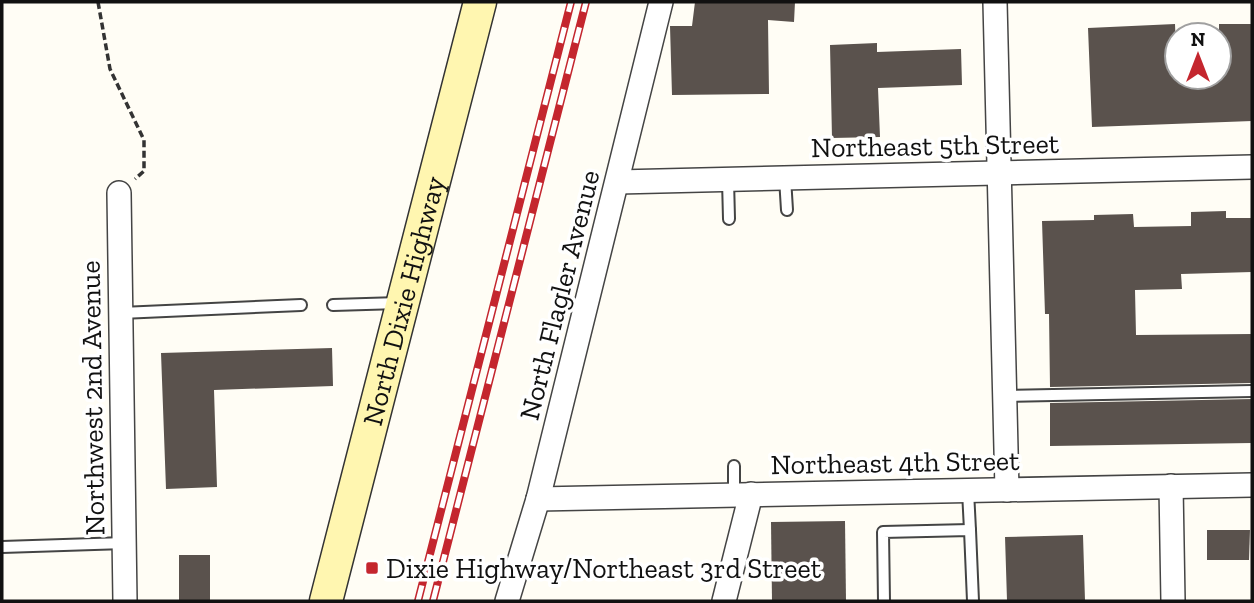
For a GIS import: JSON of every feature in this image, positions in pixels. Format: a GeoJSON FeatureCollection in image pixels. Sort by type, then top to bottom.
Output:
{"type":"FeatureCollection","features":[{"type":"Feature","properties":{"kind":"main road","name":"North Dixie Highway"},"geometry":{"type":"LineString","coordinates":[[326,601],[480,2]]}},
{"type":"Feature","properties":{"kind":"street","name":"North Flagler Avenue"},"geometry":{"type":"LineString","coordinates":[[507,601],[538,499],[661,2]]}},
{"type":"Feature","properties":{"kind":"street"},"geometry":{"type":"LineString","coordinates":[[995,2],[1007,490]]}},
{"type":"Feature","properties":{"kind":"street","name":"Northeast 5th Street"},"geometry":{"type":"LineString","coordinates":[[618,182],[1252,167]]}},
{"type":"Feature","properties":{"kind":"street","name":"Northwest 2nd Avenue"},"geometry":{"type":"LineString","coordinates":[[119,193],[125,601]]}},
{"type":"Feature","properties":{"kind":"street","name":"Northeast 4th Street"},"geometry":{"type":"LineString","coordinates":[[538,499],[1252,485]]}},
{"type":"Feature","properties":{"kind":"street"},"geometry":{"type":"LineString","coordinates":[[1171,486],[1173,601]]}},
{"type":"Feature","properties":{"kind":"street"},"geometry":{"type":"LineString","coordinates":[[724,601],[743,494]]}},
{"type":"Feature","properties":{"kind":"lane"},"geometry":{"type":"LineString","coordinates":[[785,178],[787,210]]}},
{"type":"Feature","properties":{"kind":"lane"},"geometry":{"type":"LineString","coordinates":[[728,180],[729,219]]}},
{"type":"Feature","properties":{"kind":"lane"},"geometry":{"type":"LineString","coordinates":[[333,304],[402,303]]}},
{"type":"Feature","properties":{"kind":"lane"},"geometry":{"type":"LineString","coordinates":[[121,313],[301,305]]}},
{"type":"Feature","properties":{"kind":"lane"},"geometry":{"type":"LineString","coordinates":[[1004,396],[1252,391]]}},
{"type":"Feature","properties":{"kind":"lane"},"geometry":{"type":"LineString","coordinates":[[734,466],[743,494]]}},
{"type":"Feature","properties":{"kind":"lane"},"geometry":{"type":"LineString","coordinates":[[968,491],[973,601]]}},
{"type":"Feature","properties":{"kind":"lane"},"geometry":{"type":"LineString","coordinates":[[884,601],[883,532],[970,530]]}},
{"type":"Feature","properties":{"kind":"lane"},"geometry":{"type":"LineString","coordinates":[[2,547],[125,543]]}},
{"type":"Feature","properties":{"kind":"path"},"geometry":{"type":"LineString","coordinates":[[98,2],[110,69],[144,140],[144,171],[119,193]]}},
{"type":"Feature","properties":{"kind":"building"},"geometry":{"type":"Polygon","coordinates":[[[695,2],[795,2],[794,22],[768,20],[769,94],[672,95],[670,26],[692,26],[695,2]]]}},
{"type":"Feature","properties":{"kind":"building"},"geometry":{"type":"Polygon","coordinates":[[[1233,24],[1252,24],[1252,121],[1092,127],[1088,28],[1163,25],[1163,91],[1233,91],[1233,24]]]}},
{"type":"Feature","properties":{"kind":"building"},"geometry":{"type":"Polygon","coordinates":[[[877,43],[877,52],[961,49],[962,85],[878,88],[880,137],[832,138],[830,45],[877,43]]]}},
{"type":"Feature","properties":{"kind":"building"},"geometry":{"type":"Polygon","coordinates":[[[1226,211],[1226,218],[1252,218],[1252,272],[1181,274],[1182,289],[1135,290],[1136,335],[1252,334],[1252,383],[1050,387],[1049,314],[1045,314],[1042,221],[1094,220],[1094,215],[1133,214],[1134,227],[1191,226],[1191,212],[1226,211]]]}},
{"type":"Feature","properties":{"kind":"building"},"geometry":{"type":"Polygon","coordinates":[[[332,348],[333,386],[214,390],[217,487],[166,489],[161,353],[332,348]]]}},
{"type":"Feature","properties":{"kind":"building"},"geometry":{"type":"Polygon","coordinates":[[[1252,399],[1252,443],[1050,446],[1050,403],[1252,399]]]}},
{"type":"Feature","properties":{"kind":"building"},"geometry":{"type":"Polygon","coordinates":[[[845,521],[846,601],[772,601],[771,522],[845,521]]]}},
{"type":"Feature","properties":{"kind":"building"},"geometry":{"type":"Polygon","coordinates":[[[1207,530],[1250,530],[1249,560],[1207,560],[1207,530]]]}},
{"type":"Feature","properties":{"kind":"building"},"geometry":{"type":"Polygon","coordinates":[[[1083,535],[1085,601],[1007,601],[1005,537],[1083,535]]]}},
{"type":"Feature","properties":{"kind":"building"},"geometry":{"type":"Polygon","coordinates":[[[179,555],[210,555],[210,601],[179,601],[179,555]]]}},
{"type":"Feature","properties":{"kind":"railway"},"geometry":{"type":"LineString","coordinates":[[418,601],[571,2]]}},
{"type":"Feature","properties":{"kind":"railway"},"geometry":{"type":"LineString","coordinates":[[433,601],[586,2]]}},
{"type":"Feature","properties":{"kind":"place","name":"Dixie Highway/Northeast 3rd Street"},"geometry":{"type":"Point","coordinates":[372,568]}}]}
